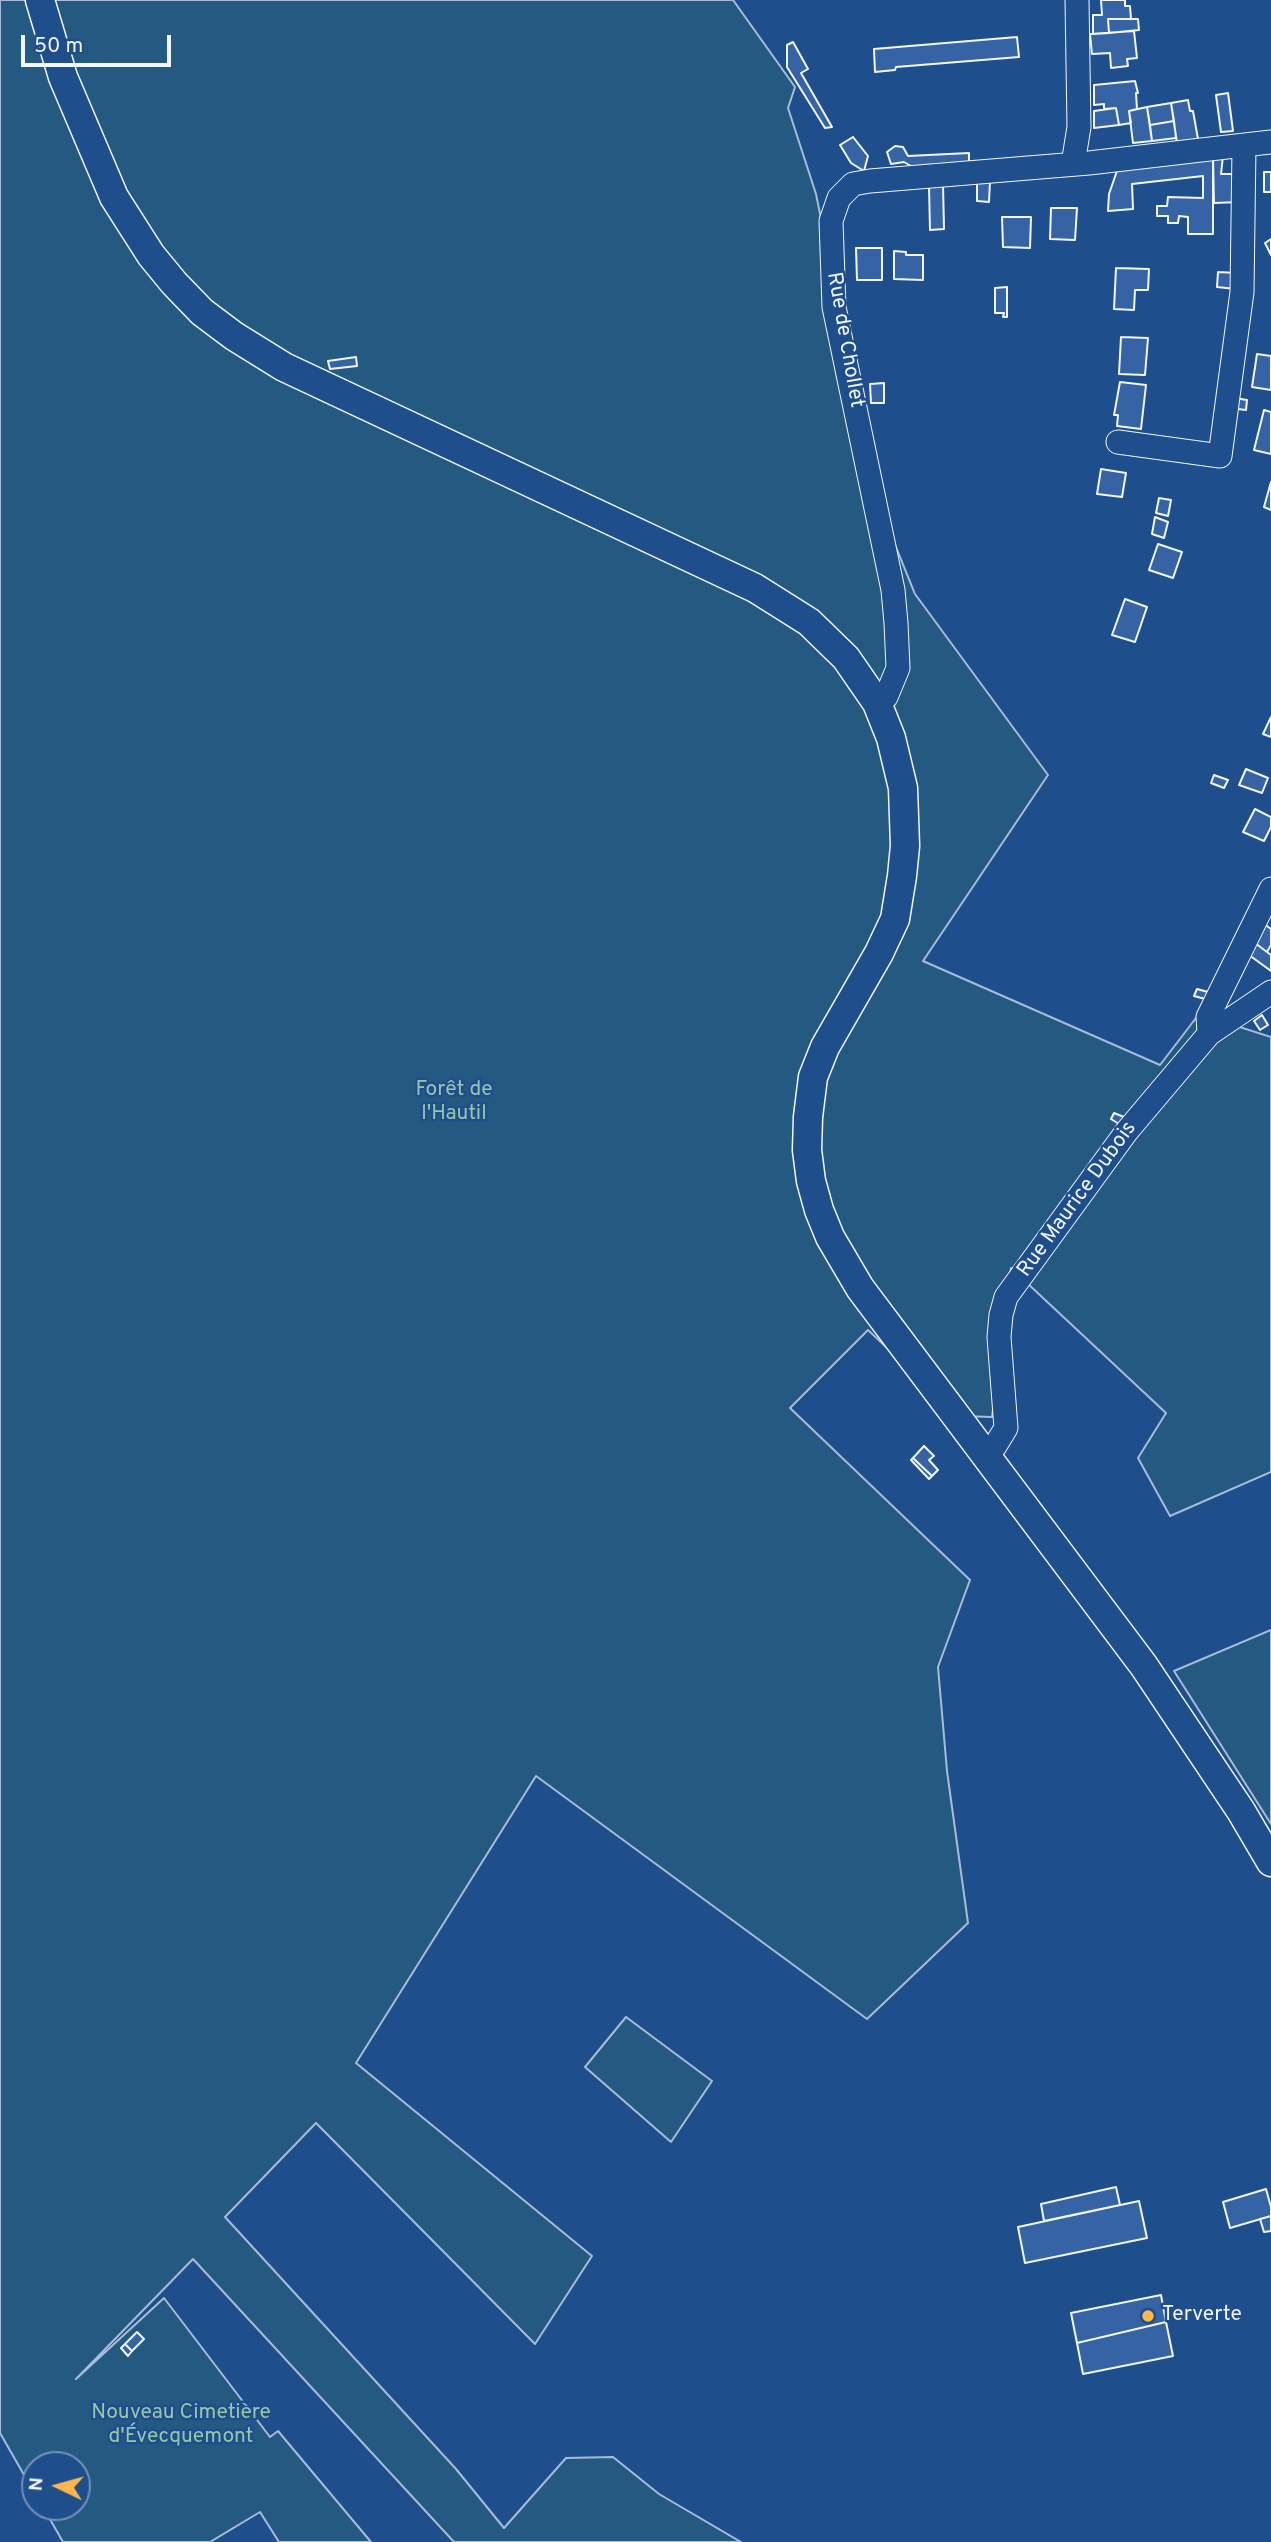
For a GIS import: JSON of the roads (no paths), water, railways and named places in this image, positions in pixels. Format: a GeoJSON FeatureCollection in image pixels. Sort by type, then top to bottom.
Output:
{"type":"FeatureCollection","features":[{"type":"Feature","properties":{"kind":"main road"},"geometry":{"type":"LineString","coordinates":[[40,0],[63,77],[114,197],[151,255],[202,312],[284,367],[318,384],[755,588],[809,622],[846,658],[877,703],[891,738],[903,788],[905,846],[902,876],[895,919],[879,953],[825,1047],[813,1077],[807,1128],[811,1181],[831,1237],[860,1287],[1144,1666],[1241,1811],[1271,1862]]}},
{"type":"Feature","properties":{"kind":"street"},"geometry":{"type":"LineString","coordinates":[[1073,164],[1079,127],[1077,0]]}},
{"type":"Feature","properties":{"kind":"street","name":"Rue de Chollet"},"geometry":{"type":"LineString","coordinates":[[877,703],[886,698],[898,668],[893,590],[834,307],[831,241],[834,208],[839,198],[853,184],[1244,147],[1271,142]]}},
{"type":"Feature","properties":{"kind":"street"},"geometry":{"type":"LineString","coordinates":[[1118,442],[1220,456],[1242,292],[1244,147]]}},
{"type":"Feature","properties":{"kind":"street"},"geometry":{"type":"LineString","coordinates":[[1209,1034],[1208,1017],[1271,889]]}},
{"type":"Feature","properties":{"kind":"street","name":"Rue Maurice Dubois"},"geometry":{"type":"LineString","coordinates":[[987,1455],[1006,1428],[999,1337],[1006,1297],[1118,1142],[1209,1034],[1271,992]]}},
{"type":"Feature","properties":{"kind":"place","name":"Terverte"},"geometry":{"type":"Point","coordinates":[1148,2316]}},
{"type":"Feature","properties":{"kind":"park label","name":"Forêt de l'Hautil"},"geometry":{"type":"Point","coordinates":[454,1103]}},
{"type":"Feature","properties":{"kind":"park label","name":"Nouveau Cimetière d'Évecquemont"},"geometry":{"type":"Point","coordinates":[181,2426]}}]}
